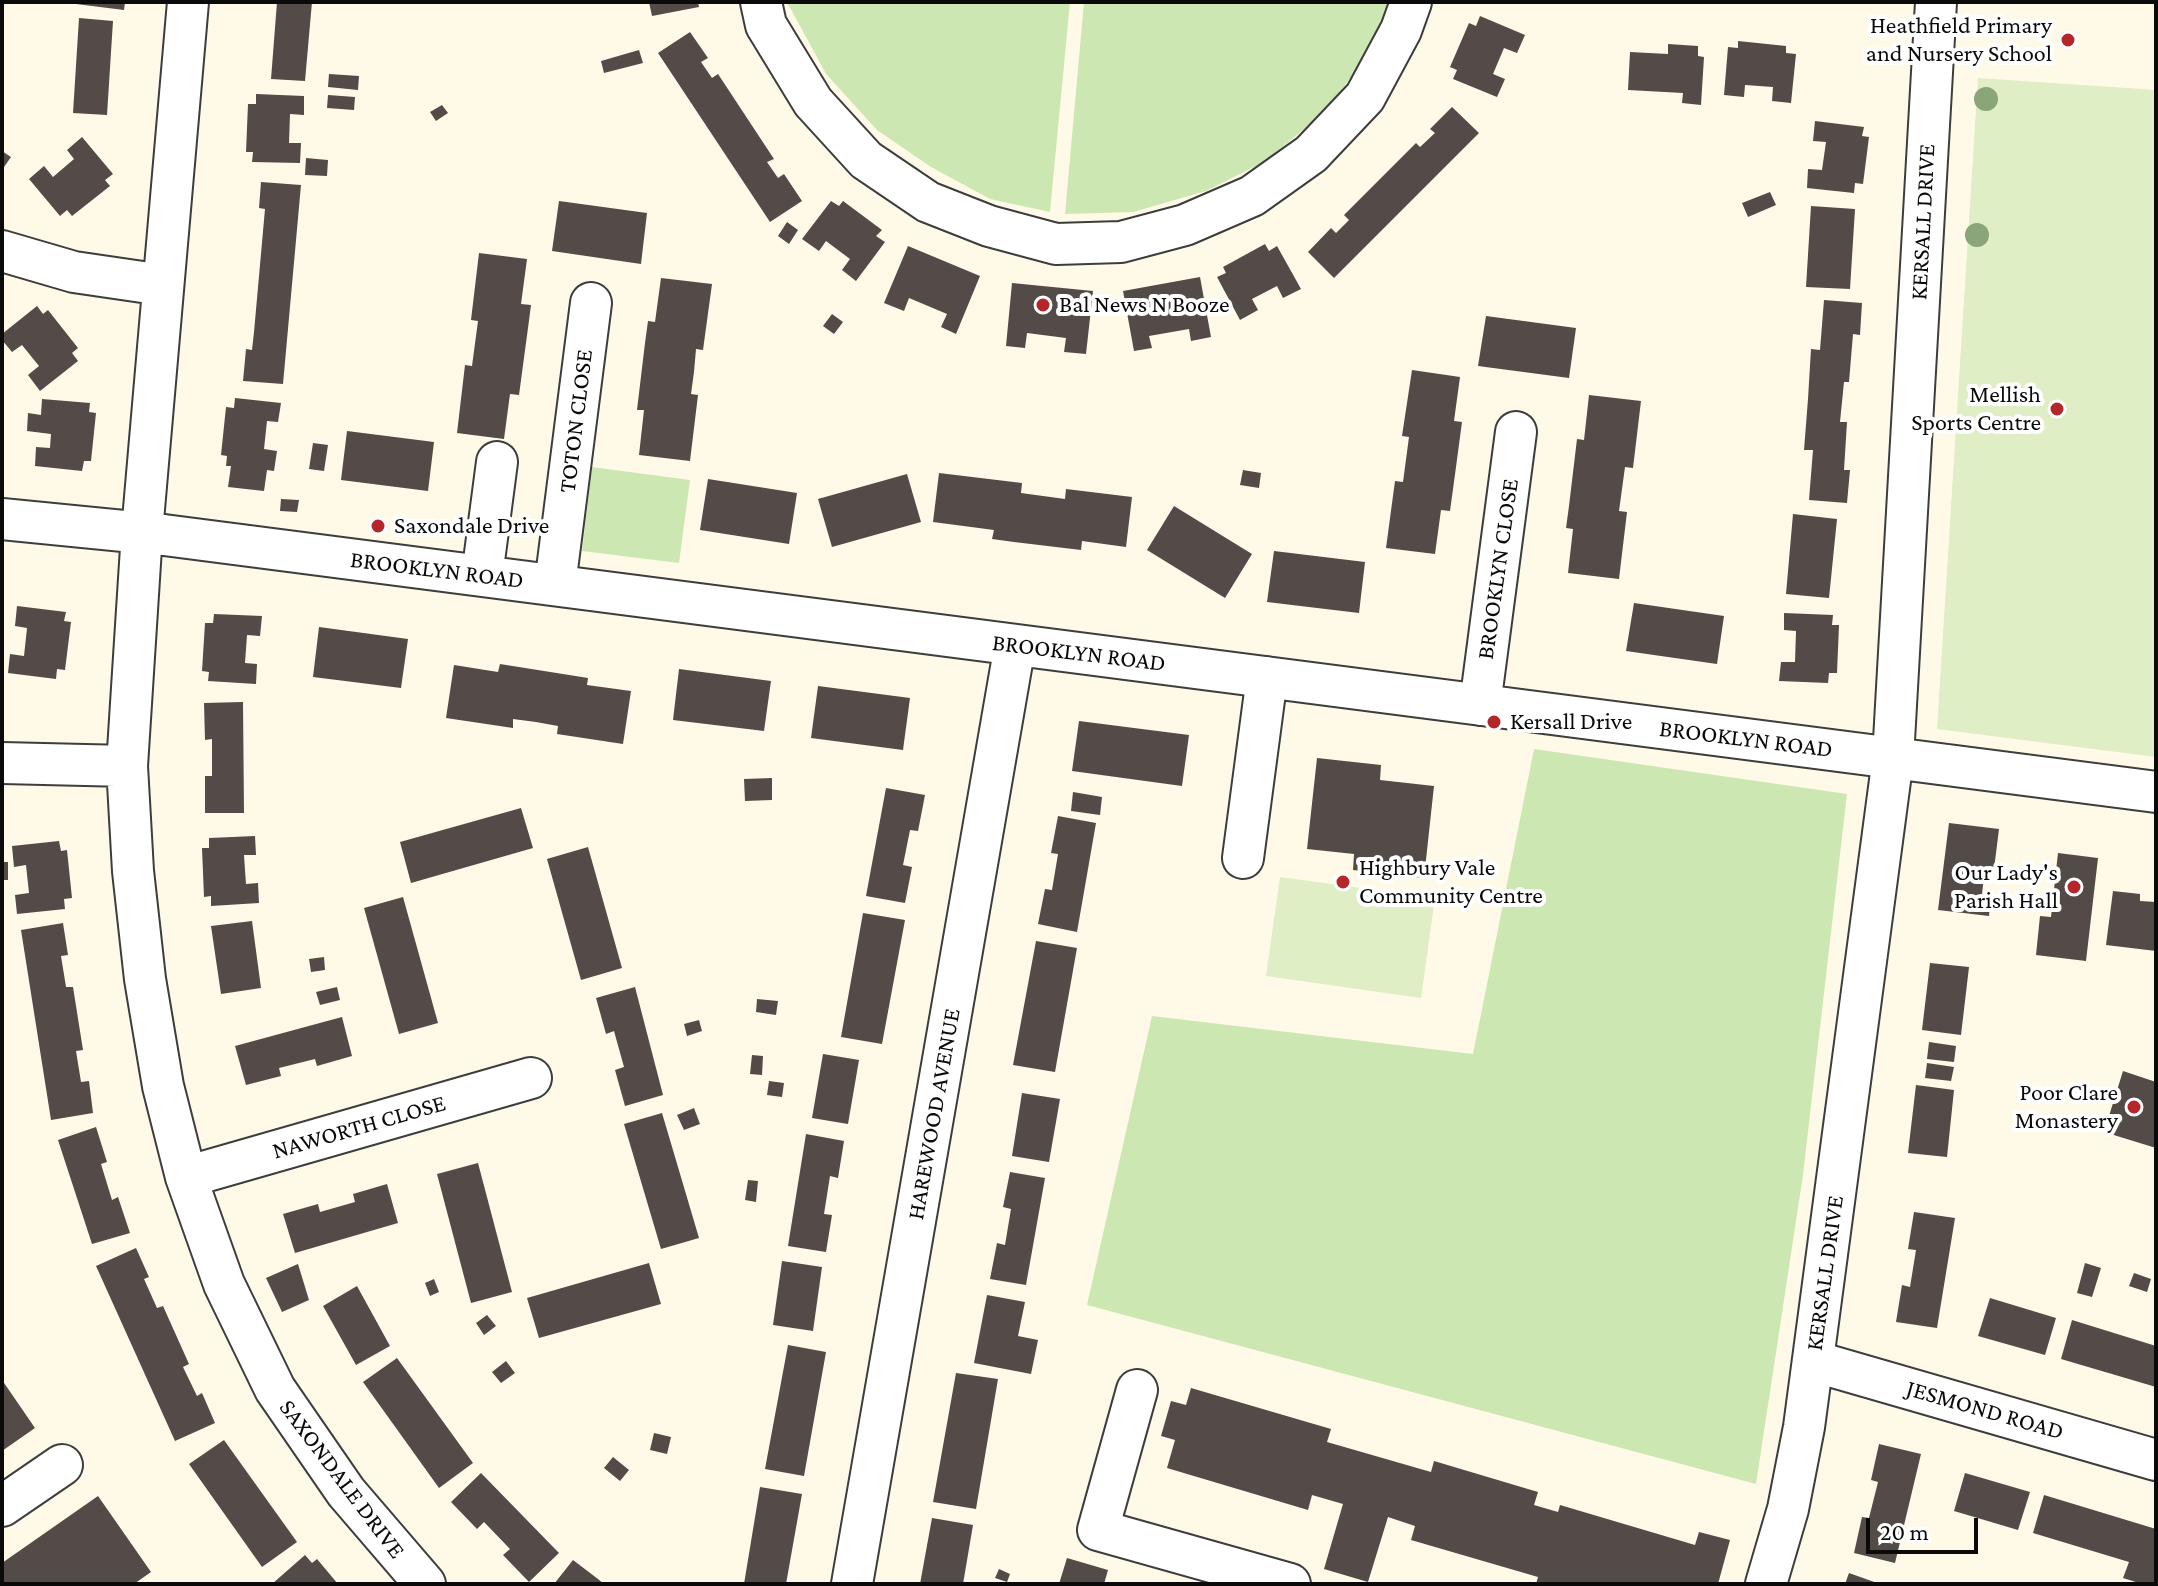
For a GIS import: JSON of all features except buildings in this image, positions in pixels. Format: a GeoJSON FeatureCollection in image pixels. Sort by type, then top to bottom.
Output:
{"type":"FeatureCollection","features":[{"type":"Feature","properties":{"kind":"street","name":"SAXONDALE DRIVE"},"geometry":{"type":"LineString","coordinates":[[188,2],[142,532],[127,766],[133,871],[145,979],[163,1086],[186,1177],[224,1284],[275,1389],[346,1492],[425,1584]]}},
{"type":"Feature","properties":{"kind":"street"},"geometry":{"type":"LineString","coordinates":[[761,2],[766,25],[813,102],[866,160],[928,202],[989,226],[1056,244],[1121,242],[1185,225],[1252,196],[1311,154],[1365,97],[1401,30],[1411,2]]}},
{"type":"Feature","properties":{"kind":"street","name":"KERSALL DRIVE"},"geometry":{"type":"LineString","coordinates":[[1766,1584],[1788,1509],[1804,1427],[1893,758],[1926,3]]}},
{"type":"Feature","properties":{"kind":"street"},"geometry":{"type":"LineString","coordinates":[[2,251],[74,272],[163,285]]}},
{"type":"Feature","properties":{"kind":"street","name":"TOTON CLOSE"},"geometry":{"type":"LineString","coordinates":[[555,585],[591,303]]}},
{"type":"Feature","properties":{"kind":"street","name":"BROOKLYN CLOSE"},"geometry":{"type":"LineString","coordinates":[[1480,705],[1516,432]]}},
{"type":"Feature","properties":{"kind":"street"},"geometry":{"type":"LineString","coordinates":[[482,576],[497,462]]}},
{"type":"Feature","properties":{"kind":"street","name":"BROOKLYN ROAD"},"geometry":{"type":"LineString","coordinates":[[2,519],[142,532],[2156,792]]}},
{"type":"Feature","properties":{"kind":"street","name":"HAREWOOD AVENUE"},"geometry":{"type":"LineString","coordinates":[[852,1584],[1015,645]]}},
{"type":"Feature","properties":{"kind":"street"},"geometry":{"type":"LineString","coordinates":[[1243,858],[1267,677]]}},
{"type":"Feature","properties":{"kind":"street"},"geometry":{"type":"LineString","coordinates":[[2,763],[127,766]]}},
{"type":"Feature","properties":{"kind":"street","name":"NAWORTH CLOSE"},"geometry":{"type":"LineString","coordinates":[[186,1177],[531,1078]]}},
{"type":"Feature","properties":{"kind":"street","name":"JESMOND ROAD"},"geometry":{"type":"LineString","coordinates":[[1813,1361],[2156,1460]]}},
{"type":"Feature","properties":{"kind":"street"},"geometry":{"type":"LineString","coordinates":[[1137,1390],[1098,1530],[1290,1584]]}},
{"type":"Feature","properties":{"kind":"street"},"geometry":{"type":"LineString","coordinates":[[2,1506],[62,1465]]}},
{"type":"Feature","properties":{"kind":"green space"},"geometry":{"type":"Polygon","coordinates":[[[787,2],[1070,2],[1050,212],[990,199],[931,167],[877,130],[826,74],[787,2]]]}},
{"type":"Feature","properties":{"kind":"green space"},"geometry":{"type":"Polygon","coordinates":[[[1084,2],[1389,2],[1370,51],[1326,111],[1264,162],[1206,191],[1133,212],[1065,214],[1084,2]]]}},
{"type":"Feature","properties":{"kind":"green space","name":"Mellish Sports Centre"},"geometry":{"type":"Polygon","coordinates":[[[1978,78],[2156,90],[2156,757],[1937,729],[1978,78]]]}},
{"type":"Feature","properties":{"kind":"green space"},"geometry":{"type":"Polygon","coordinates":[[[592,467],[690,480],[679,563],[582,551],[592,467]]]}},
{"type":"Feature","properties":{"kind":"green space"},"geometry":{"type":"Polygon","coordinates":[[[1534,749],[1847,794],[1803,1175],[1756,1484],[1087,1305],[1152,1016],[1473,1054],[1534,749]]]}},
{"type":"Feature","properties":{"kind":"green space"},"geometry":{"type":"Polygon","coordinates":[[[1280,877],[1435,898],[1421,998],[1266,976],[1280,877]]]}},
{"type":"Feature","properties":{"kind":"place","name":"Heathfield Primary and Nursery School"},"geometry":{"type":"Point","coordinates":[2068,40]}},
{"type":"Feature","properties":{"kind":"place","name":"Bal News N Booze"},"geometry":{"type":"Point","coordinates":[1043,305]}},
{"type":"Feature","properties":{"kind":"place","name":"Mellish Sports Centre"},"geometry":{"type":"Point","coordinates":[2057,409]}},
{"type":"Feature","properties":{"kind":"place","name":"Saxondale Drive"},"geometry":{"type":"Point","coordinates":[378,526]}},
{"type":"Feature","properties":{"kind":"place","name":"Kersall Drive"},"geometry":{"type":"Point","coordinates":[1494,722]}},
{"type":"Feature","properties":{"kind":"place","name":"Highbury Vale Community Centre"},"geometry":{"type":"Point","coordinates":[1343,882]}},
{"type":"Feature","properties":{"kind":"place","name":"Our Lady's Parish Hall"},"geometry":{"type":"Point","coordinates":[2074,887]}},
{"type":"Feature","properties":{"kind":"place","name":"Poor Clare Monastery"},"geometry":{"type":"Point","coordinates":[2134,1107]}}]}
